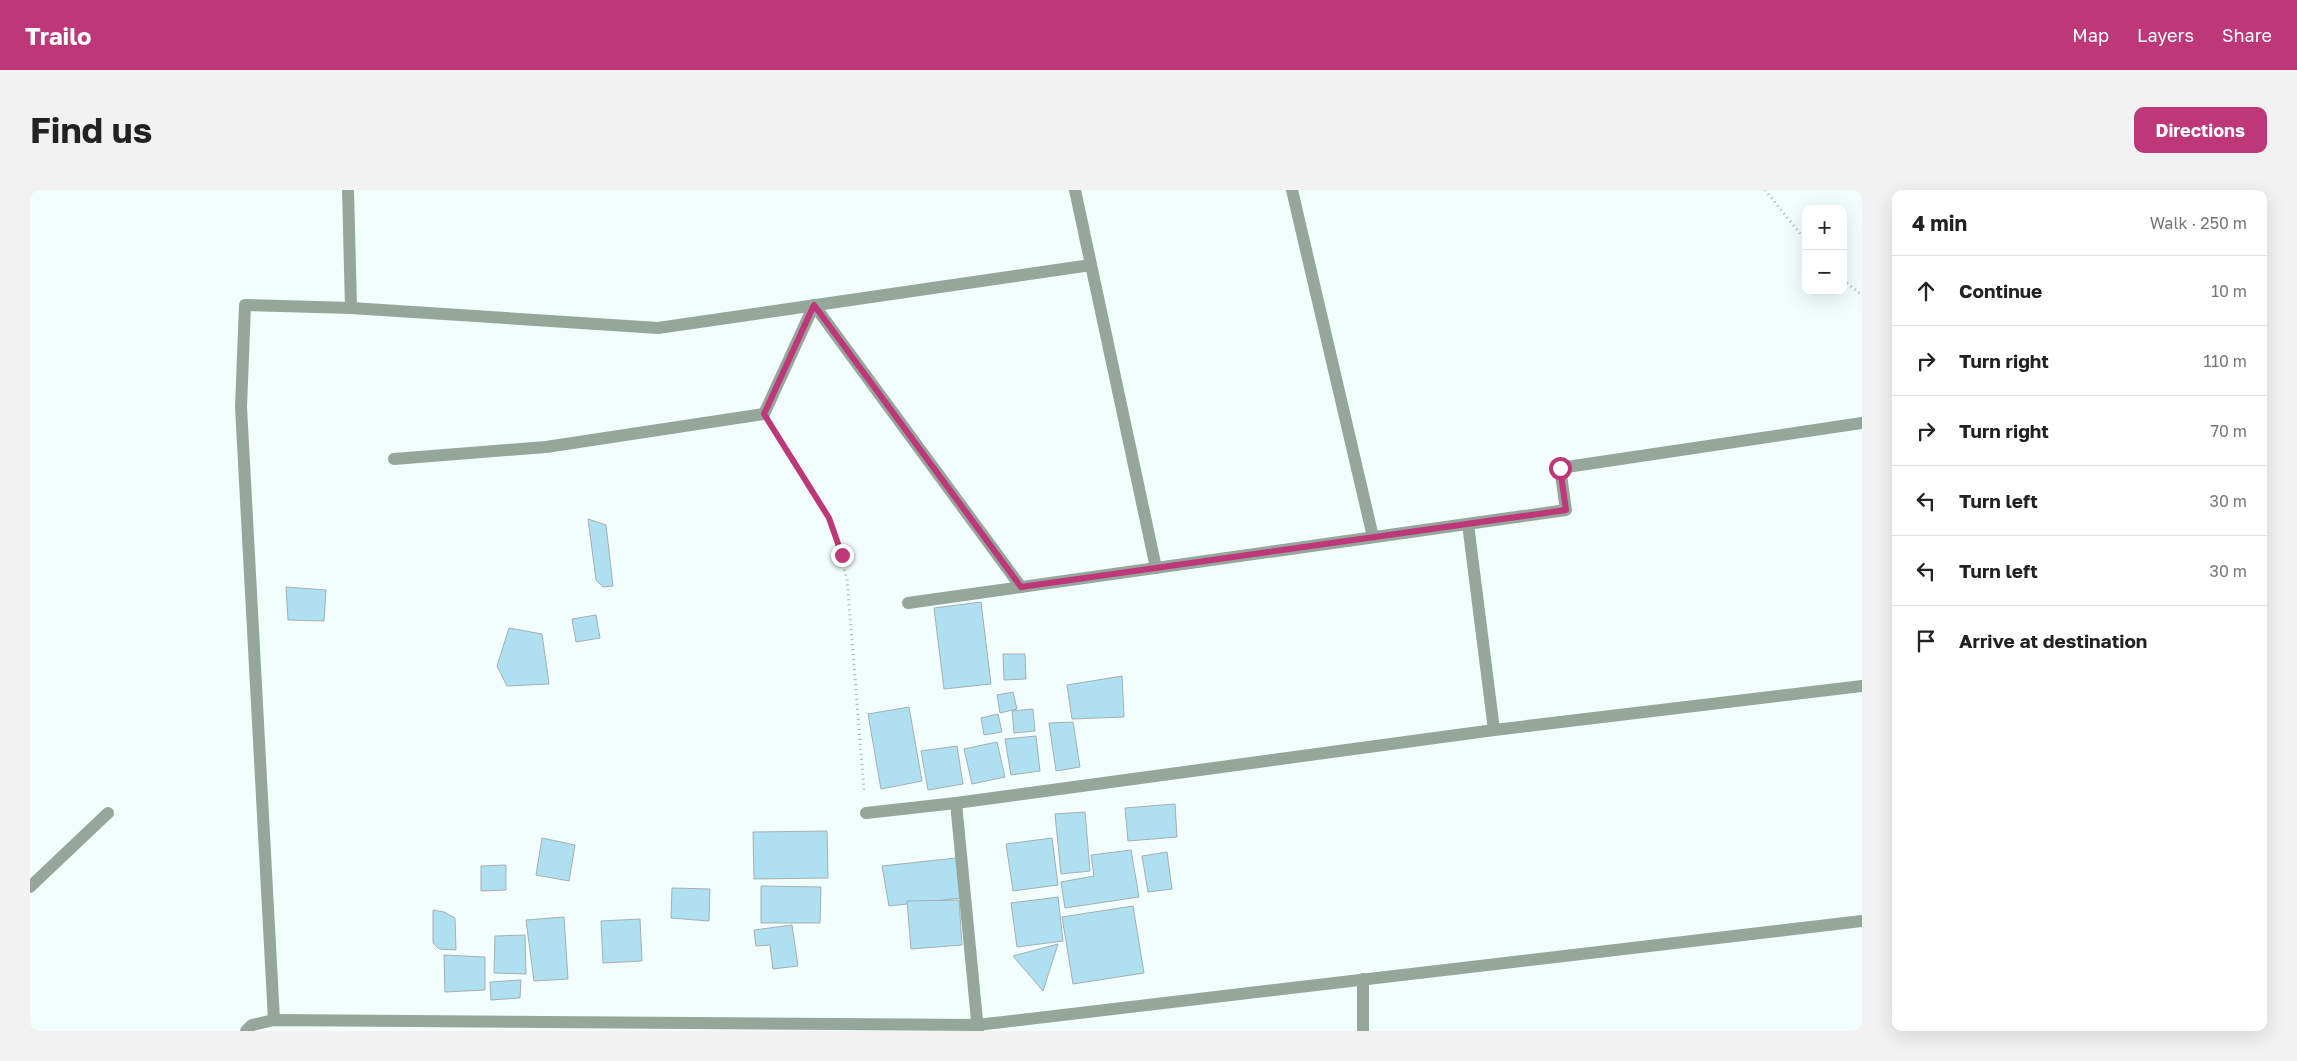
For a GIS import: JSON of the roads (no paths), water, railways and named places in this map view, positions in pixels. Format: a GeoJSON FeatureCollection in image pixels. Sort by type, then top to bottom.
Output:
{"type":"FeatureCollection","features":[{"type":"Feature","properties":{"kind":"street"},"geometry":{"type":"LineString","coordinates":[[348,190],[351,308]]}},
{"type":"Feature","properties":{"kind":"street"},"geometry":{"type":"LineString","coordinates":[[1075,190],[1156,568]]}},
{"type":"Feature","properties":{"kind":"street"},"geometry":{"type":"LineString","coordinates":[[1292,190],[1373,537]]}},
{"type":"Feature","properties":{"kind":"street"},"geometry":{"type":"LineString","coordinates":[[274,1020],[242,407],[245,305],[351,308],[658,328],[1091,265]]}},
{"type":"Feature","properties":{"kind":"street"},"geometry":{"type":"LineString","coordinates":[[394,459],[546,447],[764,414],[814,305]]}},
{"type":"Feature","properties":{"kind":"street"},"geometry":{"type":"LineString","coordinates":[[814,305],[1021,587]]}},
{"type":"Feature","properties":{"kind":"street"},"geometry":{"type":"LineString","coordinates":[[908,603],[1566,510],[1560,468],[1862,423]]}},
{"type":"Feature","properties":{"kind":"street"},"geometry":{"type":"LineString","coordinates":[[1468,524],[1494,730]]}},
{"type":"Feature","properties":{"kind":"street"},"geometry":{"type":"LineString","coordinates":[[866,813],[956,803],[1494,730],[1862,686]]}},
{"type":"Feature","properties":{"kind":"street"},"geometry":{"type":"LineString","coordinates":[[956,803],[978,1028]]}},
{"type":"Feature","properties":{"kind":"street"},"geometry":{"type":"LineString","coordinates":[[30,887],[108,813]]}},
{"type":"Feature","properties":{"kind":"street"},"geometry":{"type":"LineString","coordinates":[[246,1031],[252,1024],[274,1020],[740,1027],[978,1028],[1364,979],[1862,921]]}},
{"type":"Feature","properties":{"kind":"street"},"geometry":{"type":"LineString","coordinates":[[1363,1031],[1364,979]]}}]}
